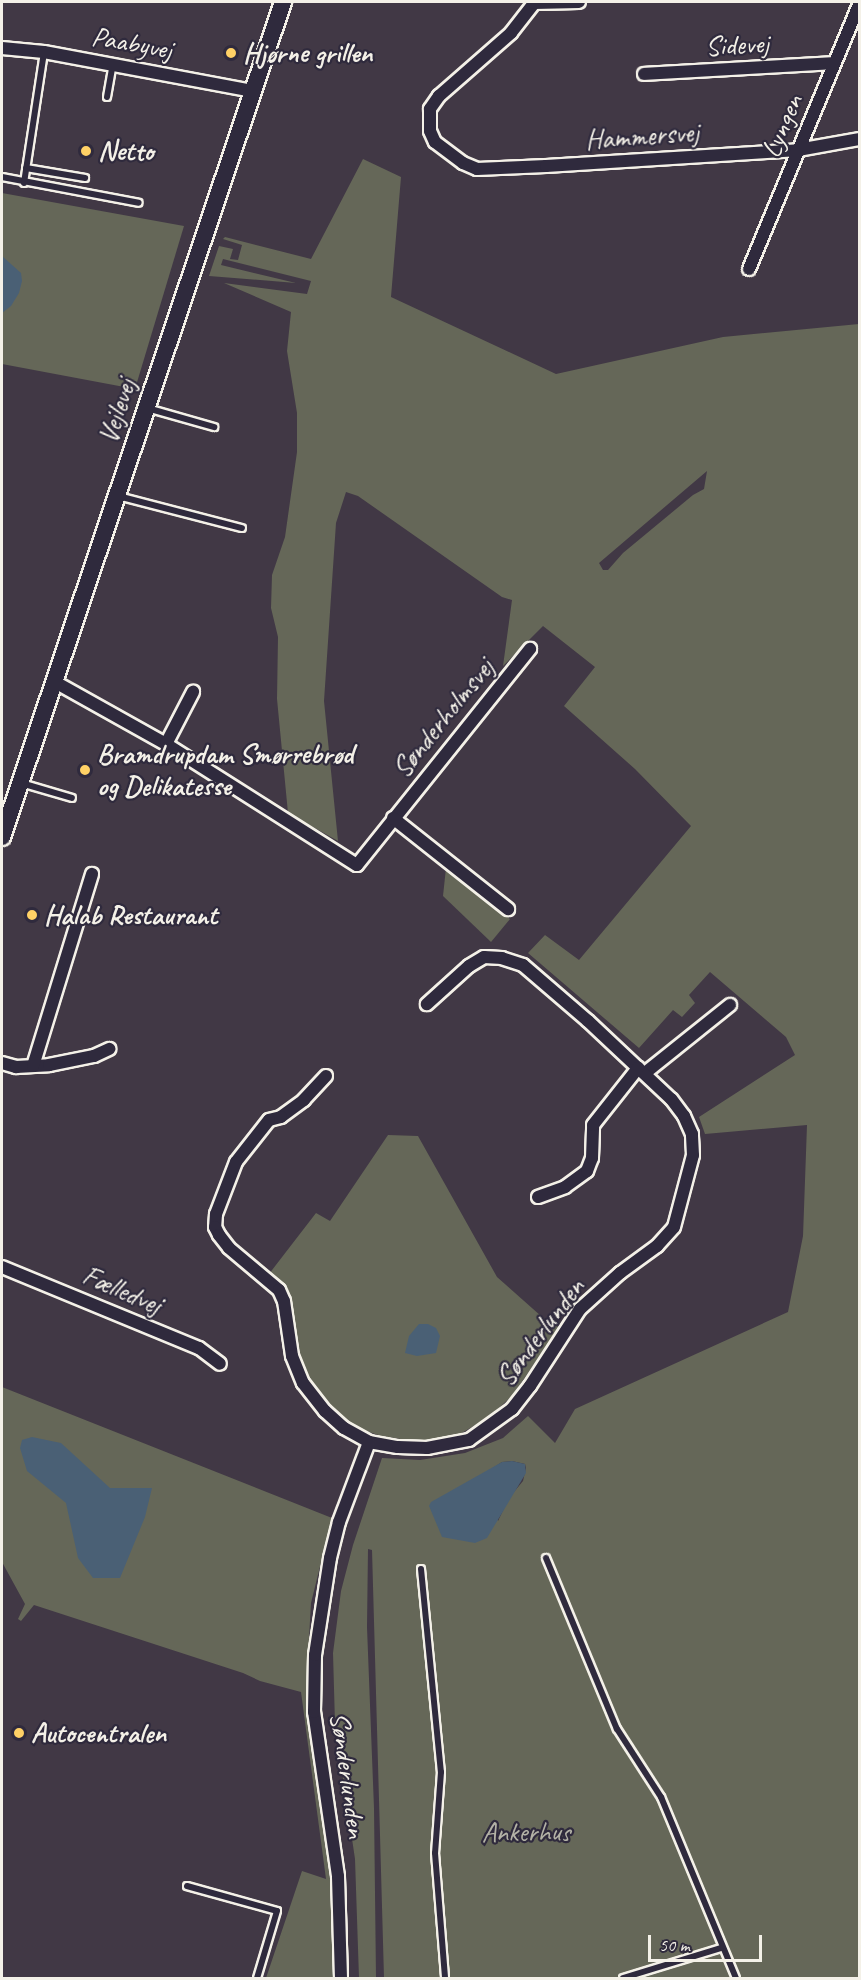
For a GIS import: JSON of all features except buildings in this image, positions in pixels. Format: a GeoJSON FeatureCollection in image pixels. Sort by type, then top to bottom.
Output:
{"type":"FeatureCollection","features":[{"type":"Feature","properties":{"kind":"street","name":"Vejlevej"},"geometry":{"type":"LineString","coordinates":[[2,837],[283,2]]}},
{"type":"Feature","properties":{"kind":"street"},"geometry":{"type":"LineString","coordinates":[[535,2],[579,2]]}},
{"type":"Feature","properties":{"kind":"street","name":"Hammersvej"},"geometry":{"type":"LineString","coordinates":[[535,2],[511,33],[439,96],[430,109],[428,122],[435,141],[450,155],[477,169],[798,150],[860,140]]}},
{"type":"Feature","properties":{"kind":"street","name":"Lyngen"},"geometry":{"type":"LineString","coordinates":[[749,269],[860,2]]}},
{"type":"Feature","properties":{"kind":"street","name":"Paabyvej"},"geometry":{"type":"LineString","coordinates":[[2,48],[44,51],[253,91]]}},
{"type":"Feature","properties":{"kind":"street","name":"Sidevej"},"geometry":{"type":"LineString","coordinates":[[644,74],[834,63]]}},
{"type":"Feature","properties":{"kind":"street","name":"Sønderholmsvej"},"geometry":{"type":"LineString","coordinates":[[55,682],[166,744],[357,865],[530,649]]}},
{"type":"Feature","properties":{"kind":"street"},"geometry":{"type":"LineString","coordinates":[[166,744],[193,692]]}},
{"type":"Feature","properties":{"kind":"street","name":"Sønderholmsvej"},"geometry":{"type":"LineString","coordinates":[[393,818],[508,909]]}},
{"type":"Feature","properties":{"kind":"street"},"geometry":{"type":"LineString","coordinates":[[33,1066],[92,874]]}},
{"type":"Feature","properties":{"kind":"street","name":"Sønderlunden"},"geometry":{"type":"LineString","coordinates":[[326,1076],[304,1100],[281,1117],[269,1120],[248,1144],[231,1174],[227,1190],[216,1214],[215,1227],[229,1248],[279,1290],[284,1301],[292,1356],[303,1383],[325,1411],[344,1428],[369,1442],[427,1448],[469,1440],[512,1408],[530,1386],[580,1309],[620,1273],[657,1246],[674,1227],[693,1155],[692,1134],[678,1107],[642,1071],[522,965],[502,958],[484,957],[427,1004]]}},
{"type":"Feature","properties":{"kind":"street"},"geometry":{"type":"LineString","coordinates":[[538,1197],[565,1187],[587,1171],[592,1158],[593,1125],[642,1071],[730,1005]]}},
{"type":"Feature","properties":{"kind":"street"},"geometry":{"type":"LineString","coordinates":[[2,1063],[16,1067],[33,1066],[94,1056],[109,1049]]}},
{"type":"Feature","properties":{"kind":"street","name":"Fælledvej"},"geometry":{"type":"LineString","coordinates":[[2,1267],[199,1348],[220,1364]]}},
{"type":"Feature","properties":{"kind":"street","name":"Sønderlunden"},"geometry":{"type":"LineString","coordinates":[[341,1978],[338,1876],[314,1712],[315,1655],[330,1558],[339,1522],[369,1442]]}},
{"type":"Feature","properties":{"kind":"lane"},"geometry":{"type":"LineString","coordinates":[[24,183],[44,51]]}},
{"type":"Feature","properties":{"kind":"lane"},"geometry":{"type":"LineString","coordinates":[[107,96],[113,64]]}},
{"type":"Feature","properties":{"kind":"lane"},"geometry":{"type":"LineString","coordinates":[[26,168],[85,178]]}},
{"type":"Feature","properties":{"kind":"lane"},"geometry":{"type":"LineString","coordinates":[[2,177],[139,203]]}},
{"type":"Feature","properties":{"kind":"lane"},"geometry":{"type":"LineString","coordinates":[[147,408],[214,427]]}},
{"type":"Feature","properties":{"kind":"lane"},"geometry":{"type":"LineString","coordinates":[[117,496],[242,528]]}},
{"type":"Feature","properties":{"kind":"lane"},"geometry":{"type":"LineString","coordinates":[[21,783],[72,798]]}},
{"type":"Feature","properties":{"kind":"lane"},"geometry":{"type":"LineString","coordinates":[[546,1557],[617,1729],[661,1797],[721,1948],[736,1978]]}},
{"type":"Feature","properties":{"kind":"lane"},"geometry":{"type":"LineString","coordinates":[[420,1569],[441,1772],[435,1853],[445,1978]]}},
{"type":"Feature","properties":{"kind":"lane"},"geometry":{"type":"LineString","coordinates":[[187,1886],[278,1911],[257,1978]]}},
{"type":"Feature","properties":{"kind":"lane"},"geometry":{"type":"LineString","coordinates":[[623,1978],[721,1948]]}},
{"type":"Feature","properties":{"kind":"green space","name":"Ankerhus"},"geometry":{"type":"Polygon","coordinates":[[[363,159],[401,177],[391,297],[556,374],[723,337],[859,324],[859,1978],[384,1978],[372,1550],[368,1549],[367,1627],[374,1808],[376,1978],[359,1978],[355,1859],[335,1724],[333,1653],[341,1591],[353,1545],[382,1458],[420,1460],[465,1453],[503,1438],[528,1416],[555,1443],[575,1409],[788,1312],[803,1236],[807,1125],[705,1134],[699,1117],[795,1055],[786,1037],[710,972],[689,995],[695,1003],[682,1017],[673,1010],[639,1048],[528,953],[545,935],[579,960],[691,826],[635,769],[564,706],[595,667],[543,626],[503,666],[512,600],[502,597],[358,496],[346,492],[336,523],[324,701],[338,841],[288,813],[277,699],[278,637],[271,608],[272,575],[285,537],[297,452],[297,413],[287,351],[291,312],[224,283],[307,294],[311,281],[223,259],[221,265],[296,283],[209,276],[219,246],[233,249],[230,259],[238,260],[242,245],[223,239],[225,237],[311,259],[363,159]],[[707,471],[599,563],[603,570],[608,570],[623,553],[693,495],[704,489],[707,471]],[[512,1461],[502,1462],[484,1474],[498,1521],[509,1498],[523,1481],[525,1464],[512,1461]]]}},
{"type":"Feature","properties":{"kind":"green space"},"geometry":{"type":"Polygon","coordinates":[[[2,193],[184,226],[135,389],[2,364],[2,193]]]}},
{"type":"Feature","properties":{"kind":"green space"},"geometry":{"type":"Polygon","coordinates":[[[446,868],[510,919],[491,942],[443,896],[446,868]]]}},
{"type":"Feature","properties":{"kind":"green space"},"geometry":{"type":"Polygon","coordinates":[[[388,1135],[418,1136],[497,1277],[550,1324],[559,1327],[513,1395],[489,1417],[460,1434],[430,1440],[407,1440],[381,1436],[349,1425],[323,1400],[303,1372],[290,1294],[269,1274],[316,1213],[330,1221],[388,1135]]]}},
{"type":"Feature","properties":{"kind":"green space"},"geometry":{"type":"Polygon","coordinates":[[[2,1387],[332,1518],[311,1603],[307,1674],[331,1876],[336,1978],[266,1978],[302,1871],[326,1879],[301,1692],[260,1681],[243,1673],[34,1605],[21,1621],[18,1619],[25,1604],[2,1562],[2,1387]]]}},
{"type":"Feature","properties":{"kind":"water"},"geometry":{"type":"Polygon","coordinates":[[[2,256],[21,273],[22,281],[19,293],[11,306],[2,313],[2,256]]]}},
{"type":"Feature","properties":{"kind":"water"},"geometry":{"type":"Polygon","coordinates":[[[419,1324],[428,1324],[436,1328],[440,1336],[436,1353],[417,1356],[405,1353],[409,1336],[419,1324]]]}},
{"type":"Feature","properties":{"kind":"water"},"geometry":{"type":"Polygon","coordinates":[[[32,1437],[61,1443],[110,1488],[152,1488],[145,1517],[120,1578],[93,1578],[78,1558],[66,1503],[27,1471],[20,1448],[22,1440],[32,1437]]]}},
{"type":"Feature","properties":{"kind":"water"},"geometry":{"type":"Polygon","coordinates":[[[512,1461],[525,1464],[526,1473],[487,1538],[475,1543],[442,1537],[429,1506],[431,1502],[502,1462],[512,1461]]]}},
{"type":"Feature","properties":{"kind":"place","name":"Hjørne grillen"},"geometry":{"type":"Point","coordinates":[231,53]}},
{"type":"Feature","properties":{"kind":"place","name":"Netto"},"geometry":{"type":"Point","coordinates":[86,151]}},
{"type":"Feature","properties":{"kind":"place","name":"Bramdrupdam Smørrebrød og Delikatesse"},"geometry":{"type":"Point","coordinates":[85,770]}},
{"type":"Feature","properties":{"kind":"place","name":"Halab Restaurant"},"geometry":{"type":"Point","coordinates":[32,915]}},
{"type":"Feature","properties":{"kind":"place","name":"Autocentralen"},"geometry":{"type":"Point","coordinates":[19,1733]}}]}
